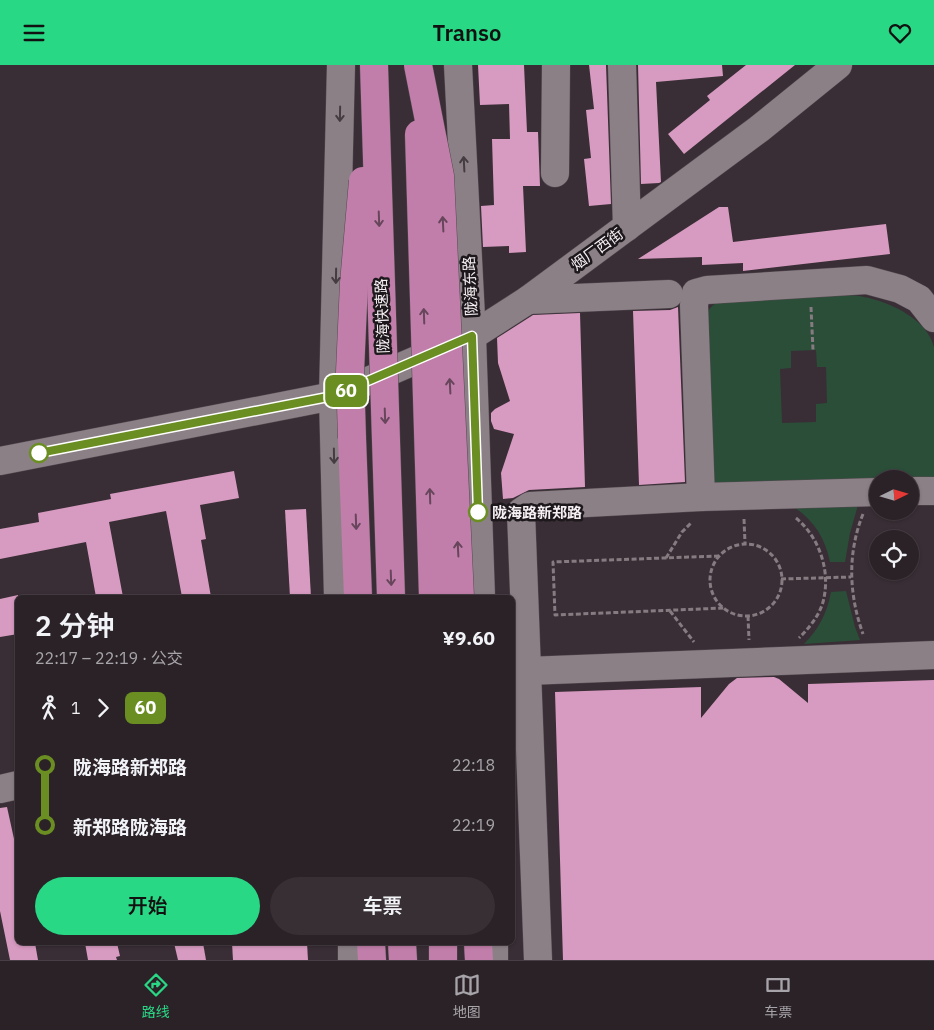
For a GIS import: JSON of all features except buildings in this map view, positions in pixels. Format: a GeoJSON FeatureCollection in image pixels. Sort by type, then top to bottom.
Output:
{"type":"FeatureCollection","features":[{"type":"Feature","properties":{"kind":"highway"},"geometry":{"type":"LineString","coordinates":[[358,595],[350,372],[354,283],[374,65]]}},
{"type":"Feature","properties":{"kind":"highway","name":"陇海快速路"},"geometry":{"type":"LineString","coordinates":[[374,65],[391,595]]}},
{"type":"Feature","properties":{"kind":"highway"},"geometry":{"type":"LineString","coordinates":[[417,65],[440,176],[474,595]]}},
{"type":"Feature","properties":{"kind":"highway"},"geometry":{"type":"LineString","coordinates":[[417,65],[433,595]]}},
{"type":"Feature","properties":{"kind":"highway"},"geometry":{"type":"LineString","coordinates":[[371,945],[372,960]]}},
{"type":"Feature","properties":{"kind":"highway"},"geometry":{"type":"LineString","coordinates":[[402,945],[403,960]]}},
{"type":"Feature","properties":{"kind":"highway"},"geometry":{"type":"LineString","coordinates":[[443,945],[443,960]]}},
{"type":"Feature","properties":{"kind":"highway"},"geometry":{"type":"LineString","coordinates":[[478,945],[479,960]]}},
{"type":"Feature","properties":{"kind":"street"},"geometry":{"type":"LineString","coordinates":[[338,595],[333,396],[341,65]]}},
{"type":"Feature","properties":{"kind":"street","name":"陇海东路"},"geometry":{"type":"LineString","coordinates":[[458,65],[472,336],[474,595]]}},
{"type":"Feature","properties":{"kind":"street"},"geometry":{"type":"LineString","coordinates":[[556,65],[556,173]]}},
{"type":"Feature","properties":{"kind":"street"},"geometry":{"type":"LineString","coordinates":[[622,65],[627,227]]}},
{"type":"Feature","properties":{"kind":"street","name":"烟厂西街"},"geometry":{"type":"LineString","coordinates":[[0,461],[333,396],[472,336],[528,300],[627,227],[759,129],[838,65]]}},
{"type":"Feature","properties":{"kind":"street"},"geometry":{"type":"LineString","coordinates":[[701,497],[694,305],[696,293],[707,290],[867,279],[900,289],[919,299],[934,318]]}},
{"type":"Feature","properties":{"kind":"street"},"geometry":{"type":"LineString","coordinates":[[528,300],[669,294]]}},
{"type":"Feature","properties":{"kind":"street"},"geometry":{"type":"LineString","coordinates":[[919,491],[934,491]]}},
{"type":"Feature","properties":{"kind":"street"},"geometry":{"type":"LineString","coordinates":[[538,960],[521,512],[530,506],[701,497],[869,492]]}},
{"type":"Feature","properties":{"kind":"street"},"geometry":{"type":"LineString","coordinates":[[483,595],[496,592],[524,592]]}},
{"type":"Feature","properties":{"kind":"street"},"geometry":{"type":"LineString","coordinates":[[527,671],[934,655]]}},
{"type":"Feature","properties":{"kind":"street"},"geometry":{"type":"LineString","coordinates":[[0,789],[15,786]]}},
{"type":"Feature","properties":{"kind":"street"},"geometry":{"type":"LineString","coordinates":[[352,945],[352,960]]}},
{"type":"Feature","properties":{"kind":"street"},"geometry":{"type":"LineString","coordinates":[[494,945],[494,960]]}},
{"type":"Feature","properties":{"kind":"path"},"geometry":{"type":"LineString","coordinates":[[809,284],[813,350]]}},
{"type":"Feature","properties":{"kind":"path"},"geometry":{"type":"LineString","coordinates":[[869,504],[859,524],[852,552],[851,577],[853,599],[858,619],[874,657]]}},
{"type":"Feature","properties":{"kind":"path"},"geometry":{"type":"LineString","coordinates":[[774,661],[808,629],[823,602],[825,578],[820,549],[814,537],[796,517]]}},
{"type":"Feature","properties":{"kind":"path"},"geometry":{"type":"LineString","coordinates":[[745,543],[762,547],[776,559],[780,567],[781,586],[773,604],[757,614],[747,616],[736,615],[724,609],[717,602],[709,581],[711,570],[719,556],[733,545],[745,543]]}},
{"type":"Feature","properties":{"kind":"path"},"geometry":{"type":"LineString","coordinates":[[719,556],[553,562],[555,615],[724,609]]}},
{"type":"Feature","properties":{"kind":"path"},"geometry":{"type":"LineString","coordinates":[[781,579],[851,577]]}},
{"type":"Feature","properties":{"kind":"path"},"geometry":{"type":"LineString","coordinates":[[670,611],[714,664]]}},
{"type":"Feature","properties":{"kind":"green space"},"geometry":{"type":"Polygon","coordinates":[[[848,295],[874,299],[885,303],[916,320],[930,337],[934,347],[934,482],[919,480],[919,470],[869,470],[869,479],[715,486],[712,478],[705,320],[710,308],[722,300],[848,295]],[[816,350],[791,351],[791,368],[780,369],[782,423],[816,422],[816,404],[827,403],[826,367],[817,367],[816,350]]]}},
{"type":"Feature","properties":{"kind":"green space"},"geometry":{"type":"Polygon","coordinates":[[[791,505],[858,505],[850,533],[845,562],[830,562],[825,545],[817,529],[806,516],[791,505]]]}},
{"type":"Feature","properties":{"kind":"green space"},"geometry":{"type":"Polygon","coordinates":[[[846,591],[860,640],[804,644],[822,620],[831,592],[846,591]]]}},
{"type":"Feature","properties":{"kind":"bus line","name":"60"},"geometry":{"type":"LineString","coordinates":[[39,453],[333,396],[472,336],[478,512]]}},
{"type":"Feature","properties":{"kind":"place","name":"陇海路新郑路"},"geometry":{"type":"Point","coordinates":[478,512]}}]}
